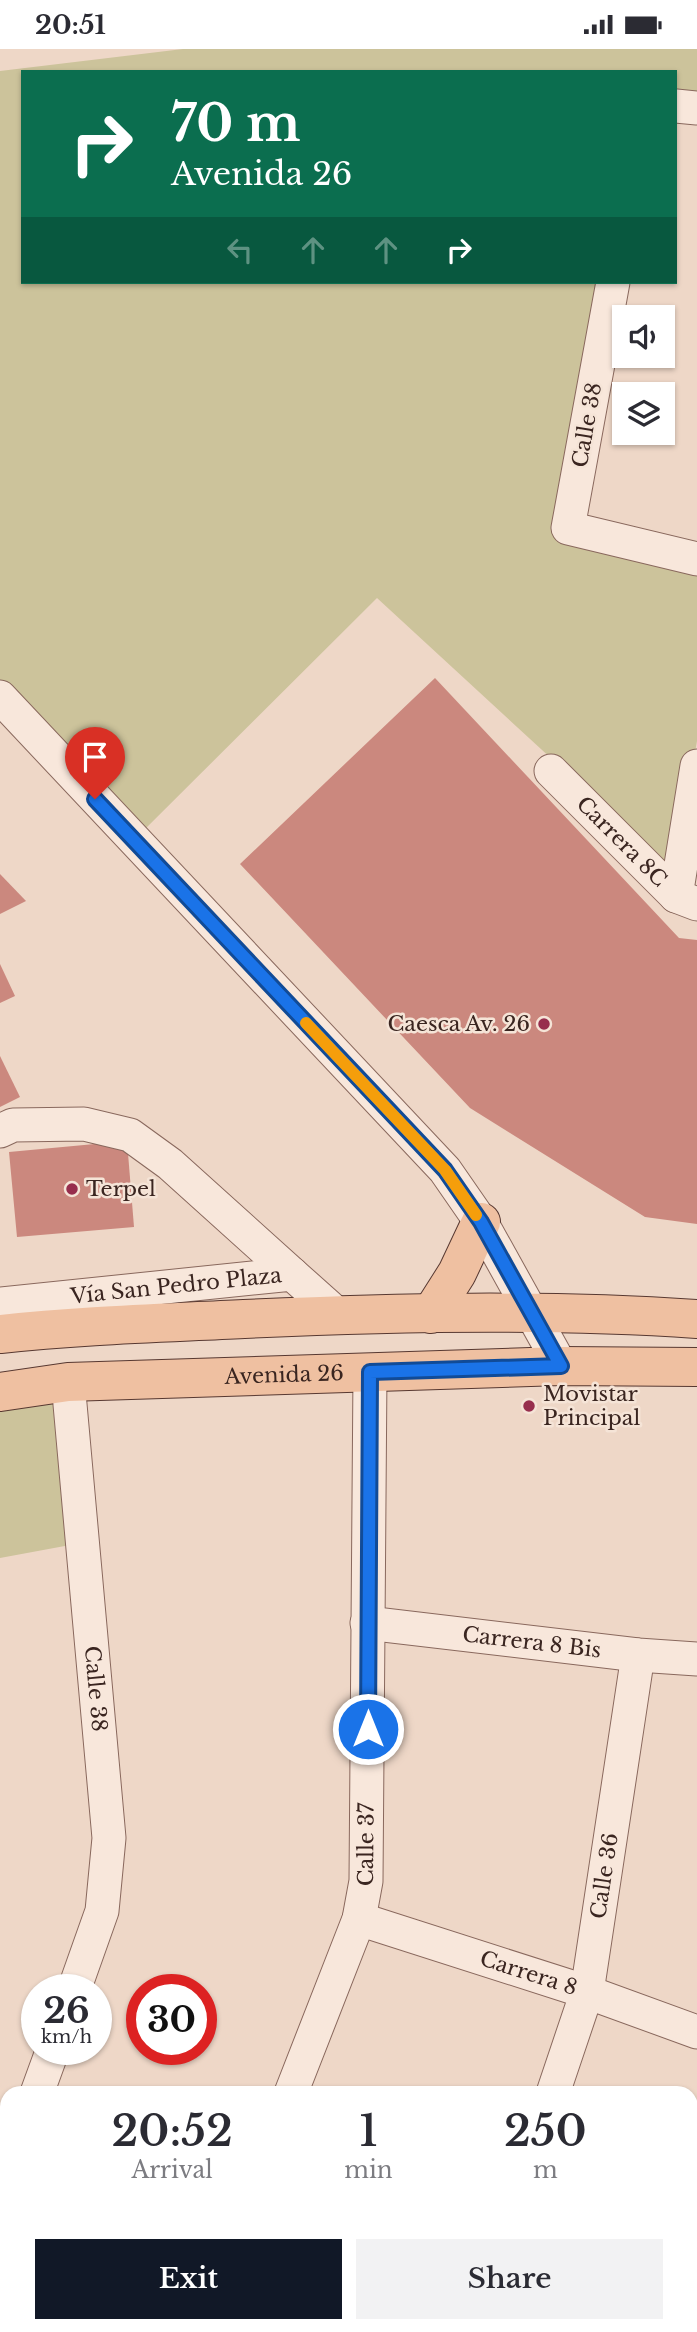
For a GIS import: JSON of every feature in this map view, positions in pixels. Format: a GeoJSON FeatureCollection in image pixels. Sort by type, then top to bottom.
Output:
{"type":"FeatureCollection","features":[{"type":"Feature","properties":{"kind":"main road"},"geometry":{"type":"LineString","coordinates":[[430,1314],[457,1273],[481,1222]]}},
{"type":"Feature","properties":{"kind":"main road"},"geometry":{"type":"LineString","coordinates":[[0,1334],[62,1327],[338,1315],[532,1313],[697,1319]]}},
{"type":"Feature","properties":{"kind":"main road","name":"Avenida 26"},"geometry":{"type":"LineString","coordinates":[[0,1392],[68,1382],[561,1366],[697,1367]]}},
{"type":"Feature","properties":{"kind":"street"},"geometry":{"type":"LineString","coordinates":[[677,106],[697,108]]}},
{"type":"Feature","properties":{"kind":"street","name":"Calle 38"},"geometry":{"type":"LineString","coordinates":[[613,284],[568,528],[697,559]]}},
{"type":"Feature","properties":{"kind":"street"},"geometry":{"type":"LineString","coordinates":[[0,697],[445,1170],[481,1222],[561,1366]]}},
{"type":"Feature","properties":{"kind":"street"},"geometry":{"type":"LineString","coordinates":[[687,900],[697,766]]}},
{"type":"Feature","properties":{"kind":"street","name":"Carrera 8C"},"geometry":{"type":"LineString","coordinates":[[551,771],[687,900]]}},
{"type":"Feature","properties":{"kind":"street"},"geometry":{"type":"LineString","coordinates":[[6,1128],[84,1124],[130,1135],[170,1164],[292,1274]]}},
{"type":"Feature","properties":{"kind":"street","name":"Vía San Pedro Plaza"},"geometry":{"type":"LineString","coordinates":[[0,1304],[292,1274],[338,1315]]}},
{"type":"Feature","properties":{"kind":"street","name":"Calle 37"},"geometry":{"type":"LineString","coordinates":[[294,2086],[359,1919],[366,1881],[370,1372]]}},
{"type":"Feature","properties":{"kind":"street","name":"Calle 38"},"geometry":{"type":"LineString","coordinates":[[68,1382],[109,1838],[102,1911],[80,1974]]}},
{"type":"Feature","properties":{"kind":"street","name":"Carrera 8 Bis"},"geometry":{"type":"LineString","coordinates":[[367,1623],[638,1655],[697,1659]]}},
{"type":"Feature","properties":{"kind":"street","name":"Calle 36"},"geometry":{"type":"LineString","coordinates":[[555,2086],[587,1992],[638,1655]]}},
{"type":"Feature","properties":{"kind":"street","name":"Carrera 8"},"geometry":{"type":"LineString","coordinates":[[359,1919],[587,1992],[697,2032]]}},
{"type":"Feature","properties":{"kind":"street"},"geometry":{"type":"LineString","coordinates":[[40,2086],[47,2065]]}},
{"type":"Feature","properties":{"kind":"shaded area"},"geometry":{"type":"Polygon","coordinates":[[[183,49],[697,49],[697,107],[677,105],[677,70],[21,70],[21,284],[613,284],[568,527],[697,559],[697,741],[673,874],[377,598],[134,840],[0,690],[0,71],[183,49]]]}},
{"type":"Feature","properties":{"kind":"shaded area"},"geometry":{"type":"Polygon","coordinates":[[[68,1382],[81,1543],[0,1558],[0,1392],[68,1382]]]}},
{"type":"Feature","properties":{"kind":"building","name":"Caesca Av. 26"},"geometry":{"type":"Polygon","coordinates":[[[435,678],[679,938],[697,940],[697,1224],[645,1217],[470,1108],[240,864],[435,678]]]}},
{"type":"Feature","properties":{"kind":"building"},"geometry":{"type":"Polygon","coordinates":[[[0,874],[26,901],[0,914],[0,874]]]}},
{"type":"Feature","properties":{"kind":"building"},"geometry":{"type":"Polygon","coordinates":[[[0,964],[15,996],[0,1003],[0,964]]]}},
{"type":"Feature","properties":{"kind":"building"},"geometry":{"type":"Polygon","coordinates":[[[0,1056],[20,1097],[0,1107],[0,1056]]]}},
{"type":"Feature","properties":{"kind":"building","name":"Terpel"},"geometry":{"type":"Polygon","coordinates":[[[127,1141],[134,1227],[17,1237],[9,1152],[127,1141]]]}},
{"type":"Feature","properties":{"kind":"slow traffic"},"geometry":{"type":"LineString","coordinates":[[306,1023],[445,1170],[476,1215]]}},
{"type":"Feature","properties":{"kind":"place","name":"Caesca Av. 26"},"geometry":{"type":"Point","coordinates":[544,1024]}},
{"type":"Feature","properties":{"kind":"place","name":"Terpel"},"geometry":{"type":"Point","coordinates":[72,1189]}},
{"type":"Feature","properties":{"kind":"place","name":"Movistar Principal"},"geometry":{"type":"Point","coordinates":[529,1406]}},
{"type":"Feature","properties":{"kind":"route"},"geometry":{"type":"LineString","coordinates":[[95,799],[445,1170],[481,1222],[561,1366],[370,1372],[368,1729]]}}]}
